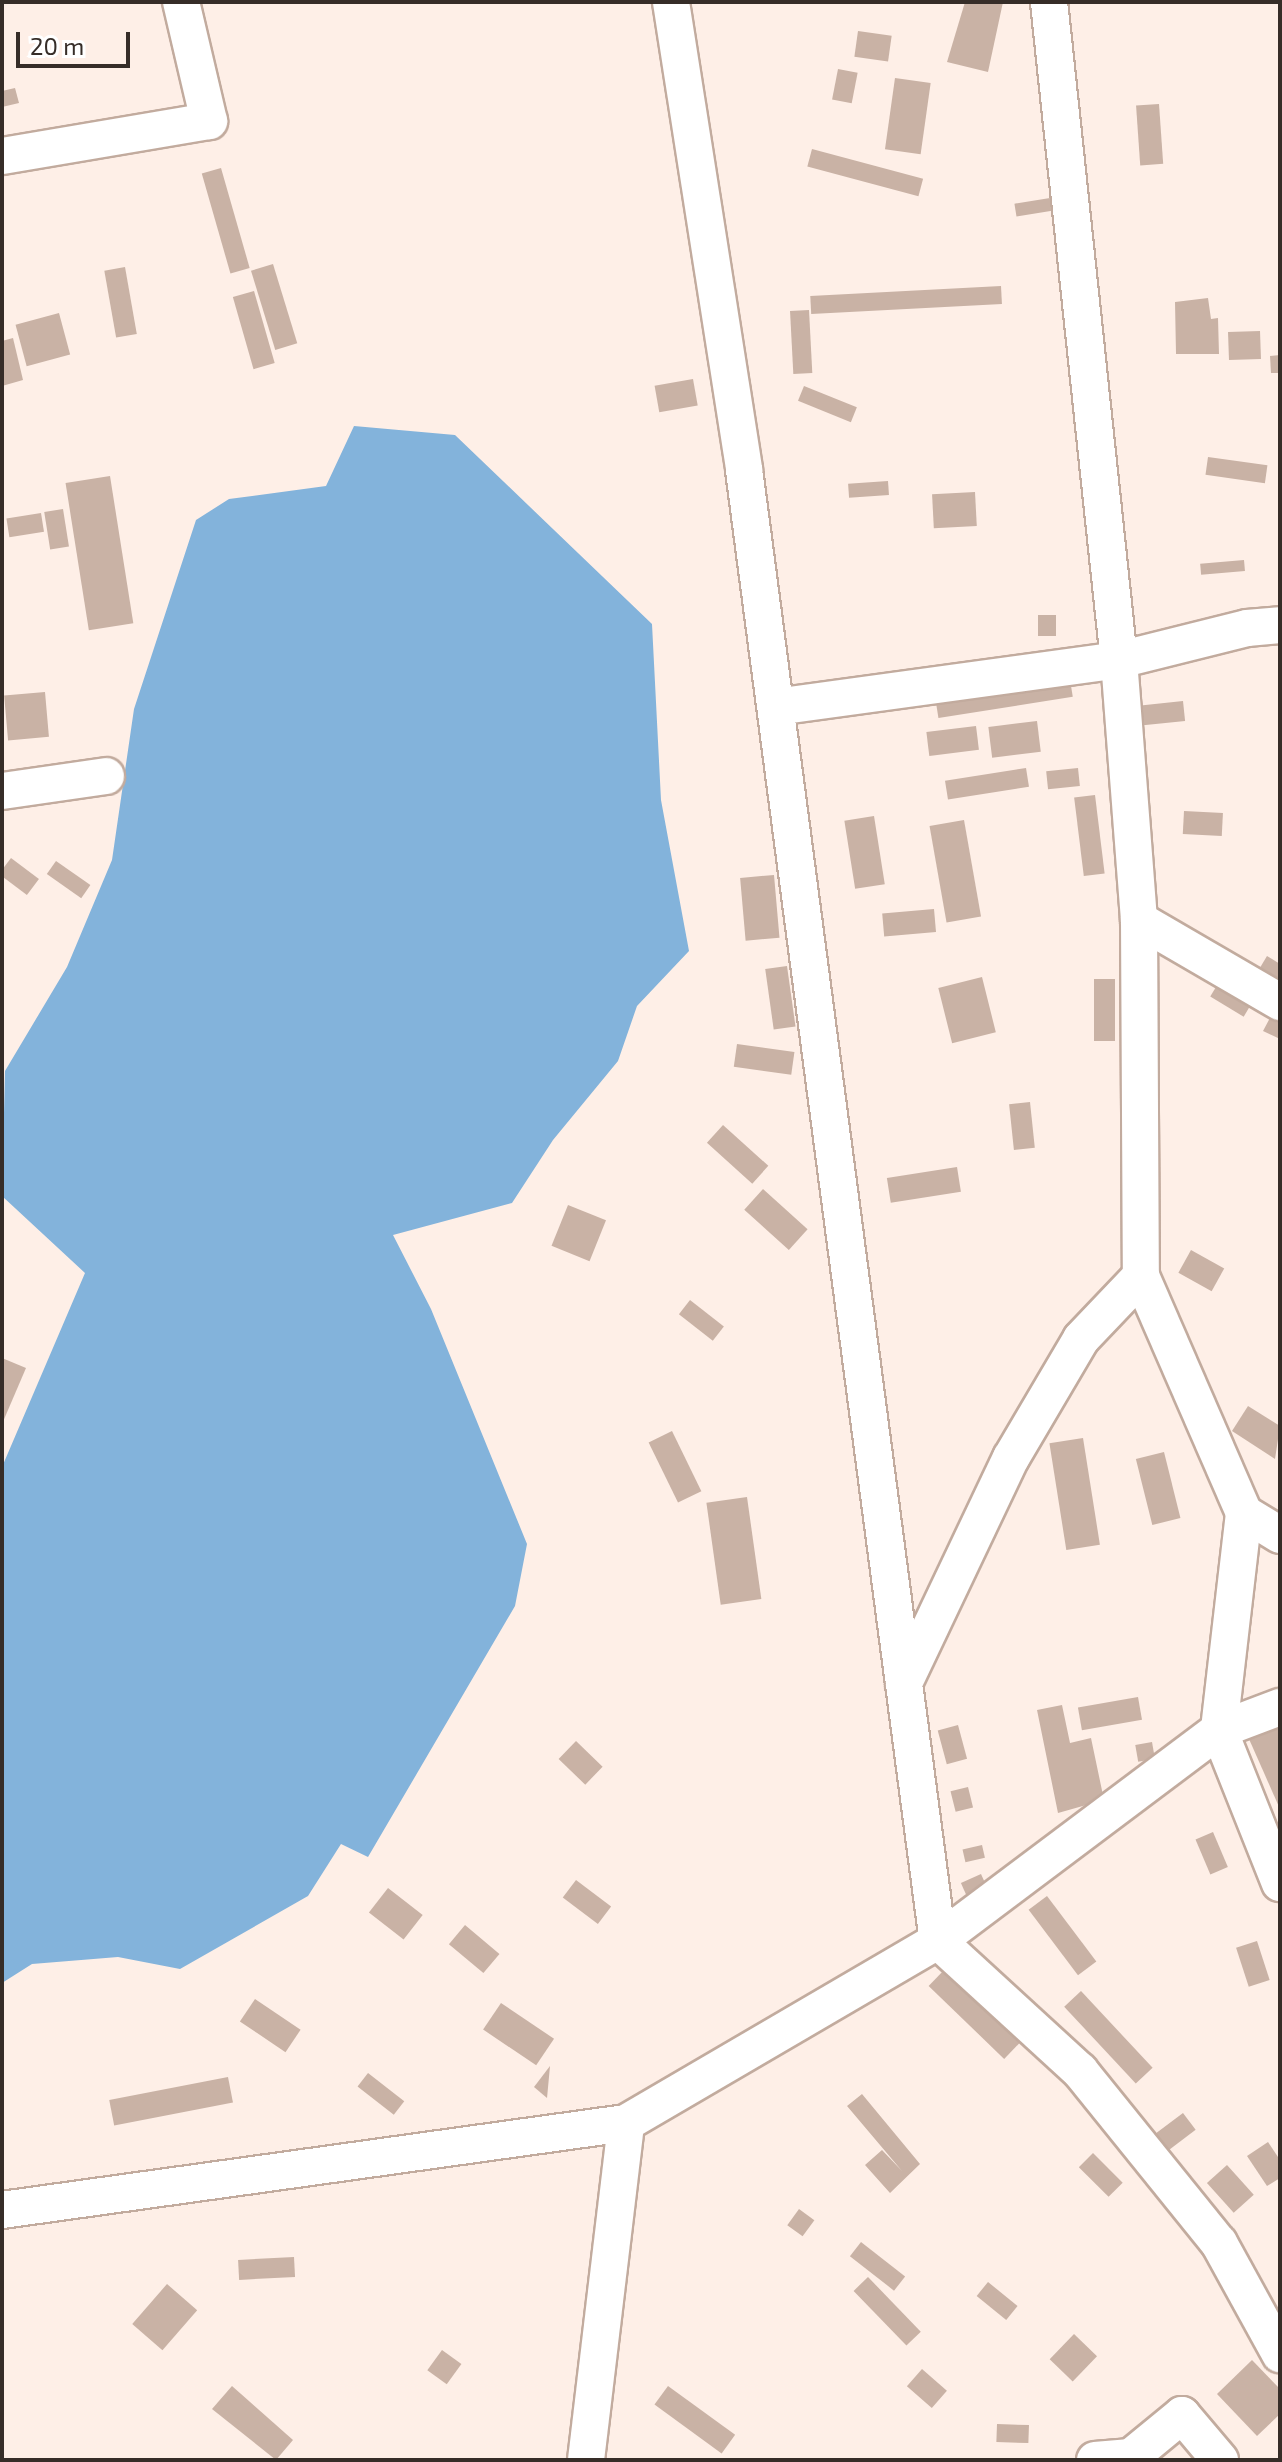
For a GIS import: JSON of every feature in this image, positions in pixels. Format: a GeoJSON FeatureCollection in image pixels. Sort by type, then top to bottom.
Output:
{"type":"FeatureCollection","features":[{"type":"Feature","properties":{"kind":"street"},"geometry":{"type":"LineString","coordinates":[[2,156],[209,121],[181,2]]}},
{"type":"Feature","properties":{"kind":"street"},"geometry":{"type":"LineString","coordinates":[[671,2],[776,707],[938,1941],[1080,2071],[1219,2243],[1280,2354]]}},
{"type":"Feature","properties":{"kind":"street"},"geometry":{"type":"LineString","coordinates":[[1049,2],[1119,660],[1139,920],[1141,1276],[1244,1513],[1219,1730],[1280,1883]]}},
{"type":"Feature","properties":{"kind":"street"},"geometry":{"type":"LineString","coordinates":[[776,707],[1119,660],[1264,626],[1280,650]]}},
{"type":"Feature","properties":{"kind":"street"},"geometry":{"type":"LineString","coordinates":[[2,791],[106,776]]}},
{"type":"Feature","properties":{"kind":"street"},"geometry":{"type":"LineString","coordinates":[[1139,920],[1280,1002]]}},
{"type":"Feature","properties":{"kind":"street"},"geometry":{"type":"LineString","coordinates":[[904,1683],[1011,1458],[1081,1339],[1141,1276]]}},
{"type":"Feature","properties":{"kind":"street"},"geometry":{"type":"LineString","coordinates":[[1244,1513],[1280,1535]]}},
{"type":"Feature","properties":{"kind":"street"},"geometry":{"type":"LineString","coordinates":[[2,2210],[626,2123],[938,1941],[1219,1730],[1280,1707]]}},
{"type":"Feature","properties":{"kind":"street"},"geometry":{"type":"LineString","coordinates":[[586,2460],[626,2123]]}},
{"type":"Feature","properties":{"kind":"street"},"geometry":{"type":"LineString","coordinates":[[1095,2460],[1131,2457],[1182,2415],[1220,2460]]}},
{"type":"Feature","properties":{"kind":"water"},"geometry":{"type":"Polygon","coordinates":[[[354,426],[455,435],[652,624],[661,800],[689,951],[637,1006],[618,1061],[553,1140],[512,1203],[393,1235],[431,1309],[527,1544],[515,1606],[368,1857],[341,1844],[308,1896],[180,1969],[118,1957],[32,1964],[2,1983],[2,1467],[85,1273],[2,1196],[5,1071],[67,967],[112,860],[134,709],[196,520],[229,499],[326,486],[354,426]]]}},
{"type":"Feature","properties":{"kind":"building"},"geometry":{"type":"Polygon","coordinates":[[[965,2],[1003,2],[988,72],[947,62],[965,2]]]}},
{"type":"Feature","properties":{"kind":"building"},"geometry":{"type":"Polygon","coordinates":[[[858,31],[892,36],[888,61],[854,57],[858,31]]]}},
{"type":"Feature","properties":{"kind":"building"},"geometry":{"type":"Polygon","coordinates":[[[838,69],[858,73],[852,103],[832,99],[838,69]]]}},
{"type":"Feature","properties":{"kind":"building"},"geometry":{"type":"Polygon","coordinates":[[[895,78],[931,83],[921,154],[885,149],[895,78]]]}},
{"type":"Feature","properties":{"kind":"building"},"geometry":{"type":"Polygon","coordinates":[[[15,88],[19,103],[2,107],[2,91],[15,88]]]}},
{"type":"Feature","properties":{"kind":"building"},"geometry":{"type":"Polygon","coordinates":[[[1159,104],[1163,164],[1140,165],[1136,106],[1159,104]]]}},
{"type":"Feature","properties":{"kind":"building"},"geometry":{"type":"Polygon","coordinates":[[[812,149],[923,179],[918,196],[807,166],[812,149]]]}},
{"type":"Feature","properties":{"kind":"building"},"geometry":{"type":"Polygon","coordinates":[[[221,168],[250,268],[230,273],[202,174],[221,168]]]}},
{"type":"Feature","properties":{"kind":"building"},"geometry":{"type":"Polygon","coordinates":[[[1050,198],[1052,211],[1016,216],[1014,204],[1050,198]]]}},
{"type":"Feature","properties":{"kind":"building"},"geometry":{"type":"Polygon","coordinates":[[[273,264],[297,343],[275,350],[251,271],[273,264]]]}},
{"type":"Feature","properties":{"kind":"building"},"geometry":{"type":"Polygon","coordinates":[[[125,267],[137,334],[116,338],[104,271],[125,267]]]}},
{"type":"Feature","properties":{"kind":"building"},"geometry":{"type":"Polygon","coordinates":[[[1001,286],[1002,304],[811,314],[810,296],[1001,286]]]}},
{"type":"Feature","properties":{"kind":"building"},"geometry":{"type":"Polygon","coordinates":[[[254,291],[275,363],[254,369],[233,297],[254,291]]]}},
{"type":"Feature","properties":{"kind":"building"},"geometry":{"type":"Polygon","coordinates":[[[1208,298],[1211,319],[1218,318],[1219,354],[1176,354],[1175,302],[1208,298]]]}},
{"type":"Feature","properties":{"kind":"building"},"geometry":{"type":"Polygon","coordinates":[[[809,310],[812,373],[793,374],[790,311],[809,310]]]}},
{"type":"Feature","properties":{"kind":"building"},"geometry":{"type":"Polygon","coordinates":[[[59,313],[70,355],[27,366],[16,325],[59,313]]]}},
{"type":"Feature","properties":{"kind":"building"},"geometry":{"type":"Polygon","coordinates":[[[1260,331],[1261,359],[1229,360],[1228,332],[1260,331]]]}},
{"type":"Feature","properties":{"kind":"building"},"geometry":{"type":"Polygon","coordinates":[[[13,338],[23,380],[2,386],[2,341],[13,338]]]}},
{"type":"Feature","properties":{"kind":"building"},"geometry":{"type":"Polygon","coordinates":[[[1280,355],[1280,373],[1271,373],[1270,356],[1280,355]]]}},
{"type":"Feature","properties":{"kind":"building"},"geometry":{"type":"Polygon","coordinates":[[[693,379],[698,406],[659,412],[655,386],[693,379]]]}},
{"type":"Feature","properties":{"kind":"building"},"geometry":{"type":"Polygon","coordinates":[[[804,386],[857,407],[851,422],[798,401],[804,386]]]}},
{"type":"Feature","properties":{"kind":"building"},"geometry":{"type":"Polygon","coordinates":[[[1208,457],[1267,465],[1265,483],[1205,475],[1208,457]]]}},
{"type":"Feature","properties":{"kind":"building"},"geometry":{"type":"Polygon","coordinates":[[[110,476],[133,623],[89,630],[66,483],[110,476]]]}},
{"type":"Feature","properties":{"kind":"building"},"geometry":{"type":"Polygon","coordinates":[[[888,481],[889,495],[849,498],[848,484],[888,481]]]}},
{"type":"Feature","properties":{"kind":"building"},"geometry":{"type":"Polygon","coordinates":[[[975,492],[977,526],[934,528],[932,494],[975,492]]]}},
{"type":"Feature","properties":{"kind":"building"},"geometry":{"type":"Polygon","coordinates":[[[63,509],[69,547],[50,550],[44,512],[63,509]]]}},
{"type":"Feature","properties":{"kind":"building"},"geometry":{"type":"Polygon","coordinates":[[[41,513],[44,532],[9,537],[6,518],[41,513]]]}},
{"type":"Feature","properties":{"kind":"building"},"geometry":{"type":"Polygon","coordinates":[[[1244,560],[1245,571],[1201,575],[1200,564],[1244,560]]]}},
{"type":"Feature","properties":{"kind":"building"},"geometry":{"type":"Polygon","coordinates":[[[1038,615],[1056,615],[1056,636],[1038,636],[1038,615]]]}},
{"type":"Feature","properties":{"kind":"building"},"geometry":{"type":"Polygon","coordinates":[[[1069,673],[1073,697],[938,718],[935,694],[1069,673]]]}},
{"type":"Feature","properties":{"kind":"building"},"geometry":{"type":"Polygon","coordinates":[[[45,692],[49,737],[8,740],[4,696],[45,692]]]}},
{"type":"Feature","properties":{"kind":"building"},"geometry":{"type":"Polygon","coordinates":[[[1183,701],[1185,721],[1133,726],[1131,706],[1183,701]]]}},
{"type":"Feature","properties":{"kind":"building"},"geometry":{"type":"Polygon","coordinates":[[[1037,721],[1041,752],[992,758],[988,727],[1037,721]]]}},
{"type":"Feature","properties":{"kind":"building"},"geometry":{"type":"Polygon","coordinates":[[[976,726],[979,750],[929,756],[926,732],[976,726]]]}},
{"type":"Feature","properties":{"kind":"building"},"geometry":{"type":"Polygon","coordinates":[[[1026,768],[1029,787],[948,800],[945,781],[1026,768]]]}},
{"type":"Feature","properties":{"kind":"building"},"geometry":{"type":"Polygon","coordinates":[[[1078,768],[1080,786],[1048,789],[1046,771],[1078,768]]]}},
{"type":"Feature","properties":{"kind":"building"},"geometry":{"type":"Polygon","coordinates":[[[1095,795],[1105,873],[1084,876],[1074,798],[1095,795]]]}},
{"type":"Feature","properties":{"kind":"building"},"geometry":{"type":"Polygon","coordinates":[[[1184,811],[1223,813],[1222,836],[1183,834],[1184,811]]]}},
{"type":"Feature","properties":{"kind":"building"},"geometry":{"type":"Polygon","coordinates":[[[874,816],[885,884],[855,889],[844,821],[874,816]]]}},
{"type":"Feature","properties":{"kind":"building"},"geometry":{"type":"Polygon","coordinates":[[[964,820],[981,917],[947,923],[930,826],[964,820]]]}},
{"type":"Feature","properties":{"kind":"building"},"geometry":{"type":"Polygon","coordinates":[[[11,858],[39,879],[27,895],[2,876],[2,870],[11,858]]]}},
{"type":"Feature","properties":{"kind":"building"},"geometry":{"type":"Polygon","coordinates":[[[56,861],[90,885],[81,898],[47,874],[56,861]]]}},
{"type":"Feature","properties":{"kind":"building"},"geometry":{"type":"Polygon","coordinates":[[[774,875],[779,938],[746,941],[740,878],[774,875]]]}},
{"type":"Feature","properties":{"kind":"building"},"geometry":{"type":"Polygon","coordinates":[[[934,909],[936,932],[884,936],[882,914],[934,909]]]}},
{"type":"Feature","properties":{"kind":"building"},"geometry":{"type":"Polygon","coordinates":[[[1267,956],[1280,964],[1280,983],[1258,971],[1267,956]]]}},
{"type":"Feature","properties":{"kind":"building"},"geometry":{"type":"Polygon","coordinates":[[[787,966],[795,1026],[774,1029],[765,969],[787,966]]]}},
{"type":"Feature","properties":{"kind":"building"},"geometry":{"type":"Polygon","coordinates":[[[982,977],[996,1032],[952,1043],[938,988],[982,977]]]}},
{"type":"Feature","properties":{"kind":"building"},"geometry":{"type":"Polygon","coordinates":[[[1094,979],[1115,979],[1115,1041],[1094,1041],[1094,979]]]}},
{"type":"Feature","properties":{"kind":"building"},"geometry":{"type":"Polygon","coordinates":[[[1219,982],[1252,1002],[1244,1017],[1210,997],[1219,982]]]}},
{"type":"Feature","properties":{"kind":"building"},"geometry":{"type":"Polygon","coordinates":[[[1271,1016],[1280,1020],[1280,1039],[1263,1031],[1271,1016]]]}},
{"type":"Feature","properties":{"kind":"building"},"geometry":{"type":"Polygon","coordinates":[[[737,1044],[794,1052],[791,1075],[734,1067],[737,1044]]]}},
{"type":"Feature","properties":{"kind":"building"},"geometry":{"type":"Polygon","coordinates":[[[1030,1102],[1035,1148],[1014,1150],[1009,1104],[1030,1102]]]}},
{"type":"Feature","properties":{"kind":"building"},"geometry":{"type":"Polygon","coordinates":[[[723,1125],[768,1166],[752,1184],[707,1143],[723,1125]]]}},
{"type":"Feature","properties":{"kind":"building"},"geometry":{"type":"Polygon","coordinates":[[[957,1167],[961,1192],[891,1203],[887,1178],[957,1167]]]}},
{"type":"Feature","properties":{"kind":"building"},"geometry":{"type":"Polygon","coordinates":[[[763,1189],[808,1229],[789,1250],[744,1210],[763,1189]]]}},
{"type":"Feature","properties":{"kind":"building"},"geometry":{"type":"Polygon","coordinates":[[[568,1205],[606,1220],[590,1261],[552,1246],[568,1205]]]}},
{"type":"Feature","properties":{"kind":"building"},"geometry":{"type":"Polygon","coordinates":[[[1191,1250],[1224,1268],[1212,1291],[1178,1273],[1191,1250]]]}},
{"type":"Feature","properties":{"kind":"building"},"geometry":{"type":"Polygon","coordinates":[[[690,1300],[724,1326],[713,1341],[679,1314],[690,1300]]]}},
{"type":"Feature","properties":{"kind":"building"},"geometry":{"type":"Polygon","coordinates":[[[2,1358],[26,1368],[2,1424],[2,1358]]]}},
{"type":"Feature","properties":{"kind":"building"},"geometry":{"type":"Polygon","coordinates":[[[1248,1406],[1280,1426],[1275,1459],[1232,1431],[1248,1406]]]}},
{"type":"Feature","properties":{"kind":"building"},"geometry":{"type":"Polygon","coordinates":[[[672,1431],[701,1491],[678,1503],[649,1442],[672,1431]]]}},
{"type":"Feature","properties":{"kind":"building"},"geometry":{"type":"Polygon","coordinates":[[[1083,1438],[1100,1545],[1066,1550],[1049,1443],[1083,1438]]]}},
{"type":"Feature","properties":{"kind":"building"},"geometry":{"type":"Polygon","coordinates":[[[1164,1452],[1180,1518],[1152,1525],[1136,1459],[1164,1452]]]}},
{"type":"Feature","properties":{"kind":"building"},"geometry":{"type":"Polygon","coordinates":[[[747,1497],[761,1599],[721,1605],[706,1503],[747,1497]]]}},
{"type":"Feature","properties":{"kind":"building"},"geometry":{"type":"Polygon","coordinates":[[[1138,1697],[1142,1720],[1082,1730],[1078,1708],[1138,1697]]]}},
{"type":"Feature","properties":{"kind":"building"},"geometry":{"type":"Polygon","coordinates":[[[1062,1705],[1070,1743],[1091,1738],[1104,1800],[1058,1813],[1037,1710],[1062,1705]]]}},
{"type":"Feature","properties":{"kind":"building"},"geometry":{"type":"Polygon","coordinates":[[[958,1725],[967,1759],[947,1764],[938,1730],[958,1725]]]}},
{"type":"Feature","properties":{"kind":"building"},"geometry":{"type":"Polygon","coordinates":[[[1280,1725],[1280,1809],[1249,1739],[1280,1725]]]}},
{"type":"Feature","properties":{"kind":"building"},"geometry":{"type":"Polygon","coordinates":[[[576,1741],[603,1767],[585,1785],[559,1759],[576,1741]]]}},
{"type":"Feature","properties":{"kind":"building"},"geometry":{"type":"Polygon","coordinates":[[[1152,1742],[1155,1759],[1138,1762],[1135,1745],[1152,1742]]]}},
{"type":"Feature","properties":{"kind":"building"},"geometry":{"type":"Polygon","coordinates":[[[968,1787],[973,1807],[956,1812],[951,1791],[968,1787]]]}},
{"type":"Feature","properties":{"kind":"building"},"geometry":{"type":"Polygon","coordinates":[[[1213,1832],[1228,1867],[1210,1874],[1196,1839],[1213,1832]]]}},
{"type":"Feature","properties":{"kind":"building"},"geometry":{"type":"Polygon","coordinates":[[[982,1845],[985,1858],[965,1862],[963,1849],[982,1845]]]}},
{"type":"Feature","properties":{"kind":"building"},"geometry":{"type":"Polygon","coordinates":[[[981,1874],[990,1894],[970,1903],[961,1883],[981,1874]]]}},
{"type":"Feature","properties":{"kind":"building"},"geometry":{"type":"Polygon","coordinates":[[[576,1880],[611,1906],[598,1924],[563,1898],[576,1880]]]}},
{"type":"Feature","properties":{"kind":"building"},"geometry":{"type":"Polygon","coordinates":[[[388,1888],[423,1915],[404,1940],[369,1912],[388,1888]]]}},
{"type":"Feature","properties":{"kind":"building"},"geometry":{"type":"Polygon","coordinates":[[[1047,1896],[1096,1961],[1078,1975],[1029,1910],[1047,1896]]]}},
{"type":"Feature","properties":{"kind":"building"},"geometry":{"type":"Polygon","coordinates":[[[465,1925],[499,1954],[483,1973],[449,1944],[465,1925]]]}},
{"type":"Feature","properties":{"kind":"building"},"geometry":{"type":"Polygon","coordinates":[[[1257,1941],[1270,1980],[1249,1987],[1236,1948],[1257,1941]]]}},
{"type":"Feature","properties":{"kind":"building"},"geometry":{"type":"Polygon","coordinates":[[[946,1968],[1022,2041],[1004,2059],[929,1986],[946,1968]]]}},
{"type":"Feature","properties":{"kind":"building"},"geometry":{"type":"Polygon","coordinates":[[[1081,1991],[1153,2068],[1136,2083],[1064,2007],[1081,1991]]]}},
{"type":"Feature","properties":{"kind":"building"},"geometry":{"type":"Polygon","coordinates":[[[255,1999],[301,2030],[285,2052],[240,2021],[255,1999]]]}},
{"type":"Feature","properties":{"kind":"building"},"geometry":{"type":"Polygon","coordinates":[[[501,2003],[554,2039],[536,2065],[483,2030],[501,2003]]]}},
{"type":"Feature","properties":{"kind":"building"},"geometry":{"type":"Polygon","coordinates":[[[550,2066],[547,2098],[534,2087],[550,2066]]]}},
{"type":"Feature","properties":{"kind":"building"},"geometry":{"type":"Polygon","coordinates":[[[368,2073],[404,2101],[394,2115],[358,2086],[368,2073]]]}},
{"type":"Feature","properties":{"kind":"building"},"geometry":{"type":"Polygon","coordinates":[[[228,2077],[233,2103],[114,2126],[109,2100],[228,2077]]]}},
{"type":"Feature","properties":{"kind":"building"},"geometry":{"type":"Polygon","coordinates":[[[862,2094],[920,2164],[890,2193],[865,2165],[882,2150],[902,2171],[847,2106],[862,2094]]]}},
{"type":"Feature","properties":{"kind":"building"},"geometry":{"type":"Polygon","coordinates":[[[1183,2113],[1196,2130],[1165,2153],[1153,2136],[1183,2113]]]}},
{"type":"Feature","properties":{"kind":"building"},"geometry":{"type":"Polygon","coordinates":[[[1268,2142],[1280,2160],[1280,2178],[1267,2186],[1247,2156],[1268,2142]]]}},
{"type":"Feature","properties":{"kind":"building"},"geometry":{"type":"Polygon","coordinates":[[[1093,2153],[1123,2183],[1109,2197],[1079,2167],[1093,2153]]]}},
{"type":"Feature","properties":{"kind":"building"},"geometry":{"type":"Polygon","coordinates":[[[1227,2165],[1254,2195],[1234,2213],[1207,2183],[1227,2165]]]}},
{"type":"Feature","properties":{"kind":"building"},"geometry":{"type":"Polygon","coordinates":[[[799,2209],[814,2220],[803,2236],[787,2225],[799,2209]]]}},
{"type":"Feature","properties":{"kind":"building"},"geometry":{"type":"Polygon","coordinates":[[[861,2242],[905,2276],[894,2291],[850,2256],[861,2242]]]}},
{"type":"Feature","properties":{"kind":"building"},"geometry":{"type":"Polygon","coordinates":[[[294,2257],[295,2277],[239,2280],[238,2260],[294,2257]]]}},
{"type":"Feature","properties":{"kind":"building"},"geometry":{"type":"Polygon","coordinates":[[[868,2277],[921,2332],[906,2346],[854,2291],[868,2277]]]}},
{"type":"Feature","properties":{"kind":"building"},"geometry":{"type":"Polygon","coordinates":[[[988,2282],[1018,2306],[1006,2320],[977,2296],[988,2282]]]}},
{"type":"Feature","properties":{"kind":"building"},"geometry":{"type":"Polygon","coordinates":[[[167,2284],[197,2310],[162,2350],[132,2324],[167,2284]]]}},
{"type":"Feature","properties":{"kind":"building"},"geometry":{"type":"Polygon","coordinates":[[[1074,2334],[1097,2356],[1073,2381],[1050,2359],[1074,2334]]]}},
{"type":"Feature","properties":{"kind":"building"},"geometry":{"type":"Polygon","coordinates":[[[442,2350],[461,2364],[447,2384],[427,2370],[442,2350]]]}},
{"type":"Feature","properties":{"kind":"building"},"geometry":{"type":"Polygon","coordinates":[[[1252,2360],[1280,2389],[1280,2414],[1257,2436],[1217,2394],[1252,2360]]]}},
{"type":"Feature","properties":{"kind":"building"},"geometry":{"type":"Polygon","coordinates":[[[922,2369],[947,2391],[932,2408],[907,2386],[922,2369]]]}},
{"type":"Feature","properties":{"kind":"building"},"geometry":{"type":"Polygon","coordinates":[[[232,2386],[293,2440],[276,2460],[212,2409],[232,2386]]]}},
{"type":"Feature","properties":{"kind":"building"},"geometry":{"type":"Polygon","coordinates":[[[668,2386],[735,2435],[722,2453],[654,2405],[668,2386]]]}},
{"type":"Feature","properties":{"kind":"building"},"geometry":{"type":"Polygon","coordinates":[[[997,2424],[1029,2425],[1028,2443],[996,2442],[997,2424]]]}}]}
